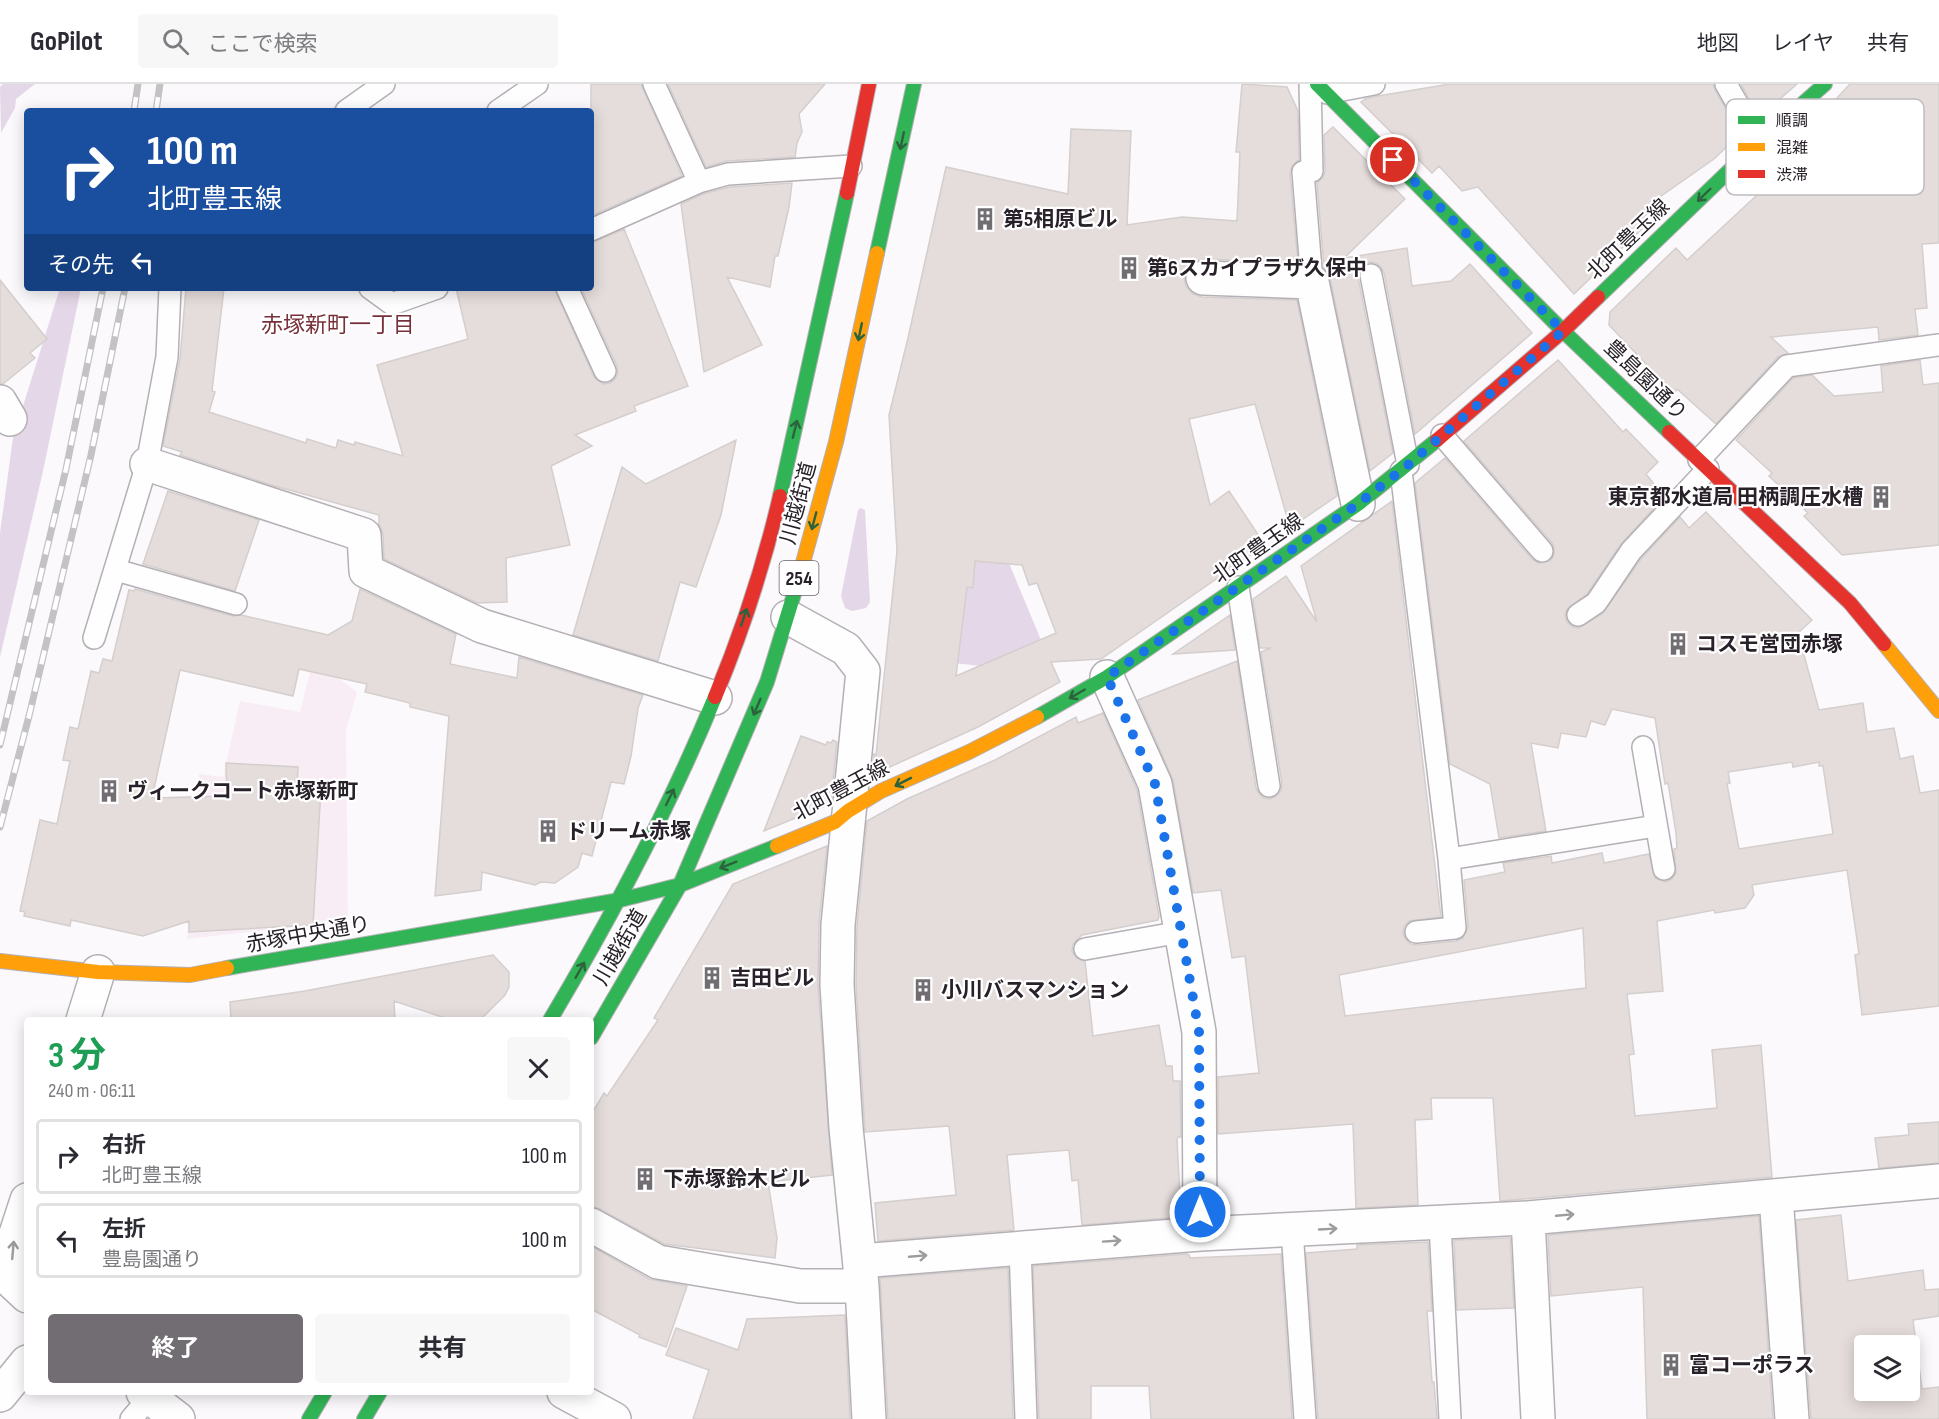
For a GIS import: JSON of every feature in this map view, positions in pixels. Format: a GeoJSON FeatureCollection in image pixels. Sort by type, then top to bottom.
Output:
{"type":"FeatureCollection","features":[{"type":"Feature","properties":{"kind":"main road","name":"川越街道"},"geometry":{"type":"LineString","coordinates":[[552,1017],[620,900],[716,698],[764,558],[803,399],[868,84]]}},
{"type":"Feature","properties":{"kind":"main road","name":"川越街道"},"geometry":{"type":"LineString","coordinates":[[594,1033],[680,885],[767,682],[788,618],[836,442],[914,84]]}},
{"type":"Feature","properties":{"kind":"main road","name":"北町豊玉線"},"geometry":{"type":"LineString","coordinates":[[1808,99],[1825,84]]}},
{"type":"Feature","properties":{"kind":"main road","name":"豊島園通り"},"geometry":{"type":"LineString","coordinates":[[1318,87],[1563,331],[1850,603],[1939,711]]}},
{"type":"Feature","properties":{"kind":"main road","name":"北町豊玉線"},"geometry":{"type":"LineString","coordinates":[[620,900],[680,885],[835,822],[849,809],[970,751],[1063,703],[1107,677],[1358,504],[1404,468],[1563,331],[1726,174]]}},
{"type":"Feature","properties":{"kind":"main road","name":"赤塚中央通り"},"geometry":{"type":"LineString","coordinates":[[0,961],[98,972],[190,975],[620,900]]}},
{"type":"Feature","properties":{"kind":"main road"},"geometry":{"type":"LineString","coordinates":[[309,1419],[323,1395]]}},
{"type":"Feature","properties":{"kind":"main road"},"geometry":{"type":"LineString","coordinates":[[364,1419],[378,1395]]}},
{"type":"Feature","properties":{"kind":"street"},"geometry":{"type":"LineString","coordinates":[[1203,278],[1312,282],[1358,504]]}},
{"type":"Feature","properties":{"kind":"street"},"geometry":{"type":"LineString","coordinates":[[147,464],[364,535],[366,571],[482,626],[716,698]]}},
{"type":"Feature","properties":{"kind":"street"},"geometry":{"type":"LineString","coordinates":[[788,618],[846,649],[863,671],[838,925],[837,985],[846,1128],[861,1274],[869,1419]]}},
{"type":"Feature","properties":{"kind":"street"},"geometry":{"type":"LineString","coordinates":[[1107,677],[1155,784],[1199,1032],[1200,1234]]}},
{"type":"Feature","properties":{"kind":"street"},"geometry":{"type":"LineString","coordinates":[[84,1017],[98,972]]}},
{"type":"Feature","properties":{"kind":"street"},"geometry":{"type":"LineString","coordinates":[[594,1227],[658,1262],[800,1286],[1020,1247],[1200,1234],[1528,1218],[1939,1181]]}},
{"type":"Feature","properties":{"kind":"street"},"geometry":{"type":"LineString","coordinates":[[1776,1196],[1792,1419]]}},
{"type":"Feature","properties":{"kind":"street"},"geometry":{"type":"LineString","coordinates":[[24,1209],[12,1246],[12,1282],[24,1293]]}},
{"type":"Feature","properties":{"kind":"street"},"geometry":{"type":"LineString","coordinates":[[1528,1218],[1538,1419]]}},
{"type":"Feature","properties":{"kind":"street"},"geometry":{"type":"LineString","coordinates":[[0,1395],[24,1366]]}},
{"type":"Feature","properties":{"kind":"street"},"geometry":{"type":"LineString","coordinates":[[569,1395],[602,1416]]}},
{"type":"Feature","properties":{"kind":"street"},"geometry":{"type":"LineString","coordinates":[[141,1403],[178,1419]]}},
{"type":"Feature","properties":{"kind":"lane"},"geometry":{"type":"LineString","coordinates":[[350,108],[384,84]]}},
{"type":"Feature","properties":{"kind":"lane"},"geometry":{"type":"LineString","coordinates":[[502,108],[537,84]]}},
{"type":"Feature","properties":{"kind":"lane"},"geometry":{"type":"LineString","coordinates":[[654,84],[699,182]]}},
{"type":"Feature","properties":{"kind":"lane"},"geometry":{"type":"LineString","coordinates":[[1312,282],[1303,172],[1312,171],[1318,87],[1374,84]]}},
{"type":"Feature","properties":{"kind":"lane"},"geometry":{"type":"LineString","coordinates":[[1726,84],[1735,99]]}},
{"type":"Feature","properties":{"kind":"lane"},"geometry":{"type":"LineString","coordinates":[[594,229],[699,182],[728,174],[851,166]]}},
{"type":"Feature","properties":{"kind":"lane"},"geometry":{"type":"LineString","coordinates":[[1371,275],[1404,468],[1455,928],[1416,932]]}},
{"type":"Feature","properties":{"kind":"lane"},"geometry":{"type":"LineString","coordinates":[[94,638],[147,464],[167,357],[170,291]]}},
{"type":"Feature","properties":{"kind":"lane"},"geometry":{"type":"LineString","coordinates":[[374,291],[392,304],[429,291]]}},
{"type":"Feature","properties":{"kind":"lane"},"geometry":{"type":"LineString","coordinates":[[568,291],[605,371]]}},
{"type":"Feature","properties":{"kind":"lane"},"geometry":{"type":"LineString","coordinates":[[1578,615],[1596,603],[1631,551],[1787,366],[1939,345]]}},
{"type":"Feature","properties":{"kind":"lane"},"geometry":{"type":"LineString","coordinates":[[1442,435],[1542,550]]}},
{"type":"Feature","properties":{"kind":"lane"},"geometry":{"type":"LineString","coordinates":[[116,570],[236,604]]}},
{"type":"Feature","properties":{"kind":"lane"},"geometry":{"type":"LineString","coordinates":[[1238,587],[1269,786]]}},
{"type":"Feature","properties":{"kind":"lane"},"geometry":{"type":"LineString","coordinates":[[1643,747],[1664,869]]}},
{"type":"Feature","properties":{"kind":"lane"},"geometry":{"type":"LineString","coordinates":[[1449,859],[1656,826]]}},
{"type":"Feature","properties":{"kind":"lane"},"geometry":{"type":"LineString","coordinates":[[1085,949],[1181,932]]}},
{"type":"Feature","properties":{"kind":"lane"},"geometry":{"type":"LineString","coordinates":[[1440,1224],[1450,1419]]}},
{"type":"Feature","properties":{"kind":"lane"},"geometry":{"type":"LineString","coordinates":[[1292,1230],[1305,1419]]}},
{"type":"Feature","properties":{"kind":"lane"},"geometry":{"type":"LineString","coordinates":[[1020,1247],[1026,1419]]}},
{"type":"Feature","properties":{"kind":"shaded area"},"geometry":{"type":"Polygon","coordinates":[[[3,84],[35,84],[16,99],[15,108],[1,133],[0,87],[3,84]]]}},
{"type":"Feature","properties":{"kind":"shaded area"},"geometry":{"type":"Polygon","coordinates":[[[59,291],[80,291],[43,471],[0,657],[0,533],[13,438],[59,291]]]}},
{"type":"Feature","properties":{"kind":"shaded area"},"geometry":{"type":"Polygon","coordinates":[[[861,508],[865,510],[870,602],[866,608],[852,611],[845,608],[841,596],[858,510],[861,508]]]}},
{"type":"Feature","properties":{"kind":"shaded area"},"geometry":{"type":"Polygon","coordinates":[[[989,515],[1041,640],[981,666],[954,663],[960,635],[957,586],[973,588],[975,561],[990,562],[989,515]]]}},
{"type":"Feature","properties":{"kind":"shaded area"},"geometry":{"type":"Polygon","coordinates":[[[313,660],[357,692],[346,730],[348,921],[187,939],[199,774],[223,777],[240,701],[300,712],[313,660]]]}},
{"type":"Feature","properties":{"kind":"building"},"geometry":{"type":"Polygon","coordinates":[[[591,84],[641,84],[682,176],[594,215],[594,108],[591,108],[591,84]]]}},
{"type":"Feature","properties":{"kind":"building"},"geometry":{"type":"Polygon","coordinates":[[[668,84],[825,84],[799,114],[802,132],[797,143],[795,157],[727,161],[706,167],[668,84]]]}},
{"type":"Feature","properties":{"kind":"building"},"geometry":{"type":"Polygon","coordinates":[[[1242,84],[1287,87],[1298,111],[1299,160],[1292,166],[1290,173],[1298,263],[1203,259],[1187,268],[1184,277],[1186,286],[1193,294],[1202,297],[1297,300],[1337,496],[1290,528],[1255,404],[1189,419],[1210,505],[1229,491],[1265,545],[1101,659],[1051,662],[1060,682],[978,727],[872,775],[897,551],[889,415],[946,167],[1068,194],[1071,129],[1131,131],[1127,225],[1182,217],[1237,221],[1240,152],[1236,152],[1242,84]],[[975,561],[973,588],[967,587],[956,676],[1056,633],[1037,583],[1029,585],[1022,565],[975,561]]]}},
{"type":"Feature","properties":{"kind":"building"},"geometry":{"type":"Polygon","coordinates":[[[1450,84],[1713,84],[1726,109],[1726,147],[1714,159],[1654,201],[1657,206],[1644,217],[1649,222],[1574,294],[1478,187],[1462,191],[1439,166],[1432,173],[1361,102],[1378,96],[1450,84]]]}},
{"type":"Feature","properties":{"kind":"building"},"geometry":{"type":"Polygon","coordinates":[[[1741,84],[1797,84],[1780,99],[1749,99],[1741,84]]]}},
{"type":"Feature","properties":{"kind":"building"},"geometry":{"type":"Polygon","coordinates":[[[1850,84],[1939,84],[1939,243],[1922,244],[1927,308],[1915,309],[1918,335],[1879,340],[1878,327],[1771,337],[1788,353],[1778,357],[1716,424],[1677,389],[1675,392],[1644,362],[1609,325],[1610,312],[1676,248],[1687,260],[1755,195],[1924,195],[1924,99],[1837,98],[1850,84]]]}},
{"type":"Feature","properties":{"kind":"building"},"geometry":{"type":"Polygon","coordinates":[[[1333,127],[1405,199],[1344,258],[1407,248],[1412,286],[1451,281],[1470,264],[1532,333],[1415,434],[1384,273],[1376,263],[1369,262],[1363,265],[1358,277],[1393,453],[1370,471],[1330,278],[1324,268],[1317,183],[1325,171],[1324,135],[1333,127]]]}},
{"type":"Feature","properties":{"kind":"building"},"geometry":{"type":"Polygon","coordinates":[[[792,183],[789,207],[778,256],[775,256],[770,287],[727,277],[762,345],[704,372],[681,204],[703,194],[730,187],[792,183]]]}},
{"type":"Feature","properties":{"kind":"building"},"geometry":{"type":"Polygon","coordinates":[[[624,229],[688,386],[634,406],[636,411],[575,435],[592,446],[551,466],[570,545],[506,558],[507,602],[477,603],[384,559],[383,534],[379,524],[379,515],[271,485],[180,455],[182,452],[163,446],[180,359],[186,291],[224,291],[212,391],[215,392],[209,412],[306,443],[307,439],[336,448],[338,440],[354,445],[355,442],[403,456],[377,365],[468,339],[457,291],[555,291],[594,377],[603,384],[610,383],[618,373],[617,366],[582,291],[594,291],[594,242],[624,229]]]}},
{"type":"Feature","properties":{"kind":"building"},"geometry":{"type":"Polygon","coordinates":[[[0,280],[47,339],[30,353],[35,358],[3,384],[0,383],[0,280]]]}},
{"type":"Feature","properties":{"kind":"building"},"geometry":{"type":"Polygon","coordinates":[[[1558,360],[1623,432],[1626,429],[1658,462],[1646,474],[1664,497],[1621,544],[1587,594],[1567,609],[1565,615],[1567,622],[1579,628],[1603,613],[1641,559],[1680,517],[1689,528],[1706,512],[1812,620],[1798,633],[1819,710],[1863,703],[1867,732],[1894,728],[1900,759],[1913,756],[1920,793],[1939,790],[1939,1006],[1862,1015],[1855,955],[1859,954],[1847,870],[1752,885],[1754,895],[1745,908],[1715,913],[1714,910],[1657,921],[1663,991],[1627,994],[1634,1054],[1629,1055],[1635,1116],[1717,1108],[1712,1050],[1761,1045],[1772,1177],[1500,1201],[1493,1098],[1431,1098],[1432,1119],[1415,1120],[1418,1205],[1356,1208],[1353,1124],[1218,1134],[1218,1077],[1259,1073],[1245,956],[1232,958],[1221,890],[1193,893],[1173,780],[1138,700],[1237,661],[1256,788],[1264,798],[1270,799],[1276,796],[1281,791],[1282,784],[1261,652],[1271,648],[1260,648],[1253,599],[1286,576],[1317,622],[1301,566],[1392,501],[1441,917],[1409,921],[1404,927],[1403,934],[1406,940],[1417,945],[1456,941],[1463,938],[1468,927],[1464,880],[1505,872],[1503,863],[1551,856],[1552,863],[1602,853],[1604,863],[1649,854],[1655,878],[1666,882],[1676,873],[1674,849],[1677,848],[1676,833],[1668,783],[1665,784],[1655,718],[1612,709],[1605,725],[1591,721],[1586,737],[1561,733],[1558,748],[1531,743],[1546,831],[1499,838],[1490,784],[1450,764],[1415,483],[1445,458],[1532,559],[1538,563],[1550,561],[1554,555],[1552,543],[1464,441],[1558,360]],[[1792,762],[1728,772],[1730,783],[1727,784],[1739,849],[1833,834],[1823,766],[1819,766],[1819,762],[1793,767],[1792,762]],[[1583,928],[1339,975],[1345,1016],[1586,988],[1583,928]]]}},
{"type":"Feature","properties":{"kind":"building"},"geometry":{"type":"Polygon","coordinates":[[[1920,360],[1923,385],[1939,383],[1939,545],[1842,555],[1804,516],[1808,513],[1769,476],[1772,473],[1736,440],[1793,378],[1812,375],[1834,396],[1883,392],[1881,366],[1920,360]]]}},
{"type":"Feature","properties":{"kind":"building"},"geometry":{"type":"Polygon","coordinates":[[[736,440],[721,515],[696,587],[680,582],[658,661],[573,635],[622,467],[646,484],[736,440]]]}},
{"type":"Feature","properties":{"kind":"building"},"geometry":{"type":"Polygon","coordinates":[[[168,491],[259,520],[235,591],[143,564],[168,491]]]}},
{"type":"Feature","properties":{"kind":"building"},"geometry":{"type":"Polygon","coordinates":[[[135,589],[233,616],[241,615],[328,635],[352,621],[360,589],[456,634],[450,664],[517,678],[519,657],[643,695],[638,708],[631,756],[624,784],[611,782],[592,856],[582,853],[578,867],[555,883],[541,882],[535,885],[482,872],[481,890],[435,896],[449,716],[410,707],[410,703],[365,692],[367,684],[299,669],[293,696],[180,670],[152,798],[227,796],[226,763],[298,767],[297,788],[321,788],[313,925],[189,932],[189,921],[143,936],[71,920],[70,926],[24,916],[25,912],[20,911],[40,820],[57,824],[70,761],[63,760],[70,727],[78,729],[91,671],[99,673],[103,659],[112,661],[129,590],[134,591],[135,589]]]}},
{"type":"Feature","properties":{"kind":"building"},"geometry":{"type":"Polygon","coordinates":[[[1230,615],[1235,650],[1173,654],[1230,615]]]}},
{"type":"Feature","properties":{"kind":"building"},"geometry":{"type":"Polygon","coordinates":[[[1103,713],[1137,790],[1159,916],[1158,920],[1082,935],[1073,944],[1072,951],[1076,958],[1085,961],[1093,1036],[1159,1025],[1166,1066],[1172,1066],[1173,1081],[1180,1081],[1181,1137],[1177,1140],[1181,1217],[1082,1225],[1078,1180],[1072,1181],[1069,1150],[1007,1155],[1014,1230],[878,1241],[875,1203],[956,1195],[949,1126],[865,1132],[856,985],[857,926],[867,821],[907,799],[995,760],[1076,717],[1078,723],[1103,713]]]}},
{"type":"Feature","properties":{"kind":"building"},"geometry":{"type":"Polygon","coordinates":[[[801,736],[826,745],[827,742],[831,743],[833,740],[837,742],[831,801],[825,806],[764,831],[801,736]]]}},
{"type":"Feature","properties":{"kind":"building"},"geometry":{"type":"Polygon","coordinates":[[[827,846],[819,923],[818,985],[832,1175],[768,1182],[777,1238],[775,1258],[664,1244],[594,1207],[594,1110],[604,1093],[607,1096],[658,1020],[654,1018],[733,884],[827,846]]]}},
{"type":"Feature","properties":{"kind":"building"},"geometry":{"type":"Polygon","coordinates":[[[493,955],[509,972],[509,987],[505,995],[483,1017],[442,1017],[394,1001],[395,1017],[231,1017],[230,1002],[305,991],[493,955]]]}},
{"type":"Feature","properties":{"kind":"building"},"geometry":{"type":"Polygon","coordinates":[[[1939,1122],[1939,1163],[1879,1168],[1875,1138],[1909,1135],[1908,1124],[1939,1122]]]}},
{"type":"Feature","properties":{"kind":"building"},"geometry":{"type":"Polygon","coordinates":[[[1841,1215],[1848,1281],[1923,1270],[1925,1290],[1939,1289],[1939,1316],[1913,1320],[1915,1335],[1854,1335],[1854,1401],[1920,1401],[1920,1374],[1922,1389],[1939,1387],[1939,1419],[1811,1419],[1796,1220],[1841,1215]]]}},
{"type":"Feature","properties":{"kind":"building"},"geometry":{"type":"Polygon","coordinates":[[[1759,1216],[1773,1419],[1647,1419],[1643,1287],[1551,1296],[1548,1235],[1759,1216]]]}},
{"type":"Feature","properties":{"kind":"building"},"geometry":{"type":"Polygon","coordinates":[[[1510,1238],[1514,1308],[1457,1310],[1454,1240],[1510,1238]]]}},
{"type":"Feature","properties":{"kind":"building"},"geometry":{"type":"Polygon","coordinates":[[[1428,1242],[1432,1311],[1427,1311],[1437,1419],[1318,1419],[1306,1253],[1357,1249],[1357,1245],[1428,1242]]]}},
{"type":"Feature","properties":{"kind":"building"},"geometry":{"type":"Polygon","coordinates":[[[594,1248],[649,1279],[687,1286],[666,1347],[639,1337],[640,1335],[594,1311],[594,1248]]]}},
{"type":"Feature","properties":{"kind":"building"},"geometry":{"type":"Polygon","coordinates":[[[1187,1254],[1190,1258],[1281,1254],[1292,1419],[1151,1419],[1149,1386],[1091,1386],[1091,1419],[1039,1419],[1033,1266],[1187,1254]]]}},
{"type":"Feature","properties":{"kind":"building"},"geometry":{"type":"Polygon","coordinates":[[[1008,1268],[1013,1419],[888,1419],[880,1278],[1008,1268]]]}},
{"type":"Feature","properties":{"kind":"building"},"geometry":{"type":"Polygon","coordinates":[[[845,1315],[850,1419],[693,1419],[709,1370],[666,1355],[676,1328],[738,1350],[747,1319],[845,1315]]]}},
{"type":"Feature","properties":{"kind":"railway"},"geometry":{"type":"LineString","coordinates":[[134,108],[138,84]]}},
{"type":"Feature","properties":{"kind":"railway"},"geometry":{"type":"LineString","coordinates":[[156,108],[160,84]]}},
{"type":"Feature","properties":{"kind":"railway"},"geometry":{"type":"LineString","coordinates":[[0,745],[66,469],[102,291]]}},
{"type":"Feature","properties":{"kind":"railway"},"geometry":{"type":"LineString","coordinates":[[0,827],[91,455],[124,291]]}},
{"type":"Feature","properties":{"kind":"traffic: fast"},"geometry":{"type":"LineString","coordinates":[[877,253],[914,84]]}},
{"type":"Feature","properties":{"kind":"traffic: fast"},"geometry":{"type":"LineString","coordinates":[[1317,84],[1563,331],[1669,432]]}},
{"type":"Feature","properties":{"kind":"traffic: fast"},"geometry":{"type":"LineString","coordinates":[[1808,99],[1825,84]]}},
{"type":"Feature","properties":{"kind":"traffic: fast"},"geometry":{"type":"LineString","coordinates":[[1598,297],[1726,174]]}},
{"type":"Feature","properties":{"kind":"traffic: fast"},"geometry":{"type":"LineString","coordinates":[[780,496],[847,193]]}},
{"type":"Feature","properties":{"kind":"traffic: fast"},"geometry":{"type":"LineString","coordinates":[[1037,717],[1107,677],[1358,504],[1437,440]]}},
{"type":"Feature","properties":{"kind":"traffic: fast"},"geometry":{"type":"LineString","coordinates":[[594,1033],[680,885],[767,682],[798,581]]}},
{"type":"Feature","properties":{"kind":"traffic: fast"},"geometry":{"type":"LineString","coordinates":[[552,1017],[659,821],[715,697]]}},
{"type":"Feature","properties":{"kind":"traffic: fast"},"geometry":{"type":"LineString","coordinates":[[227,968],[620,900],[680,885],[777,846]]}},
{"type":"Feature","properties":{"kind":"traffic: fast"},"geometry":{"type":"LineString","coordinates":[[309,1419],[323,1395]]}},
{"type":"Feature","properties":{"kind":"traffic: fast"},"geometry":{"type":"LineString","coordinates":[[364,1419],[378,1395]]}},
{"type":"Feature","properties":{"kind":"traffic: slow"},"geometry":{"type":"LineString","coordinates":[[798,581],[836,442],[877,253]]}},
{"type":"Feature","properties":{"kind":"traffic: slow"},"geometry":{"type":"LineString","coordinates":[[1884,644],[1939,711]]}},
{"type":"Feature","properties":{"kind":"traffic: slow"},"geometry":{"type":"LineString","coordinates":[[777,846],[835,822],[848,811],[881,791],[969,752],[1037,717]]}},
{"type":"Feature","properties":{"kind":"traffic: slow"},"geometry":{"type":"LineString","coordinates":[[0,961],[98,972],[190,975],[227,968]]}},
{"type":"Feature","properties":{"kind":"traffic: jam"},"geometry":{"type":"LineString","coordinates":[[847,193],[869,84]]}},
{"type":"Feature","properties":{"kind":"traffic: jam"},"geometry":{"type":"LineString","coordinates":[[1437,440],[1563,331],[1598,297]]}},
{"type":"Feature","properties":{"kind":"traffic: jam"},"geometry":{"type":"LineString","coordinates":[[1669,432],[1850,603],[1884,644]]}},
{"type":"Feature","properties":{"kind":"traffic: jam"},"geometry":{"type":"LineString","coordinates":[[715,697],[752,598],[780,496]]}},
{"type":"Feature","properties":{"kind":"place","name":"第5相原ビル"},"geometry":{"type":"Point","coordinates":[985,219]}},
{"type":"Feature","properties":{"kind":"place","name":"第6スカイプラザ久保中"},"geometry":{"type":"Point","coordinates":[1129,268]}},
{"type":"Feature","properties":{"kind":"place","name":"東京都水道局 田柄調圧水槽"},"geometry":{"type":"Point","coordinates":[1881,497]}},
{"type":"Feature","properties":{"kind":"place","name":"コスモ営団赤塚"},"geometry":{"type":"Point","coordinates":[1678,644]}},
{"type":"Feature","properties":{"kind":"place","name":"ヴィークコート赤塚新町"},"geometry":{"type":"Point","coordinates":[109,791]}},
{"type":"Feature","properties":{"kind":"place","name":"ドリーム赤塚"},"geometry":{"type":"Point","coordinates":[548,831]}},
{"type":"Feature","properties":{"kind":"place","name":"吉田ビル"},"geometry":{"type":"Point","coordinates":[712,978]}},
{"type":"Feature","properties":{"kind":"place","name":"小川バスマンション"},"geometry":{"type":"Point","coordinates":[923,990]}},
{"type":"Feature","properties":{"kind":"place","name":"下赤塚鈴木ビル"},"geometry":{"type":"Point","coordinates":[645,1179]}},
{"type":"Feature","properties":{"kind":"place","name":"富コーポラス"},"geometry":{"type":"Point","coordinates":[1671,1365]}},
{"type":"Feature","properties":{"kind":"district","name":"赤塚新町一丁目"},"geometry":{"type":"Point","coordinates":[338,324]}},
{"type":"Feature","properties":{"kind":"route"},"geometry":{"type":"LineString","coordinates":[[1200,1212],[1199,1032],[1155,784],[1107,677],[1358,504],[1408,465],[1563,331],[1393,160]]}}]}
